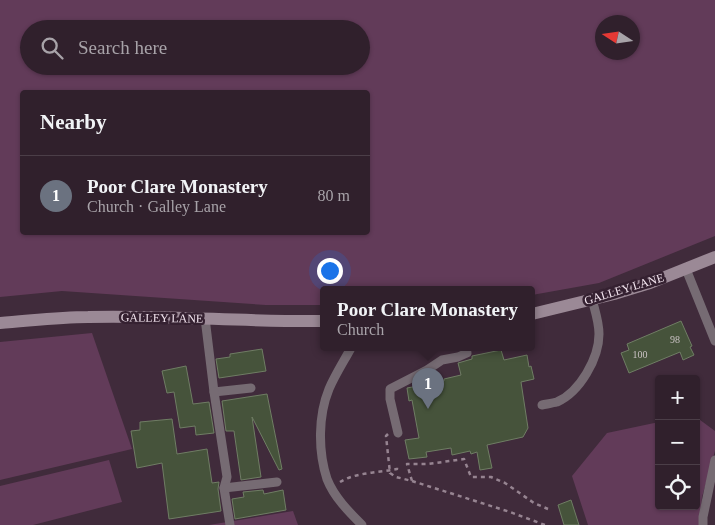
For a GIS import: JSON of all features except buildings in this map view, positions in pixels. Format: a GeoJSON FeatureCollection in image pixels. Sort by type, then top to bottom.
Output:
{"type":"FeatureCollection","features":[{"type":"Feature","properties":{"kind":"street","name":"GALLEY LANE"},"geometry":{"type":"LineString","coordinates":[[535,313],[641,286],[715,257]]}},
{"type":"Feature","properties":{"kind":"street","name":"GALLEY LANE"},"geometry":{"type":"LineString","coordinates":[[0,324],[86,317],[205,318],[272,322],[320,321]]}},
{"type":"Feature","properties":{"kind":"lane"},"geometry":{"type":"LineString","coordinates":[[686,269],[715,341]]}},
{"type":"Feature","properties":{"kind":"lane"},"geometry":{"type":"LineString","coordinates":[[542,405],[557,402],[572,393],[592,363],[599,335],[592,299]]}},
{"type":"Feature","properties":{"kind":"lane"},"geometry":{"type":"LineString","coordinates":[[205,318],[227,477],[224,488],[230,525]]}},
{"type":"Feature","properties":{"kind":"lane"},"geometry":{"type":"LineString","coordinates":[[349,351],[329,388],[321,416],[322,451],[328,480],[343,506],[362,525]]}},
{"type":"Feature","properties":{"kind":"lane"},"geometry":{"type":"LineString","coordinates":[[398,433],[390,399],[390,389],[442,360],[458,357],[467,353],[467,351]]}},
{"type":"Feature","properties":{"kind":"lane"},"geometry":{"type":"LineString","coordinates":[[214,392],[251,388]]}},
{"type":"Feature","properties":{"kind":"lane"},"geometry":{"type":"LineString","coordinates":[[703,525],[714,463]]}},
{"type":"Feature","properties":{"kind":"lane"},"geometry":{"type":"LineString","coordinates":[[224,488],[277,482]]}},
{"type":"Feature","properties":{"kind":"path"},"geometry":{"type":"LineString","coordinates":[[398,433],[390,433],[386,436],[390,471],[396,477],[510,512],[545,525]]}},
{"type":"Feature","properties":{"kind":"path"},"geometry":{"type":"LineString","coordinates":[[412,481],[408,464],[428,464],[464,459],[471,477],[491,476],[505,483],[534,503],[548,509]]}},
{"type":"Feature","properties":{"kind":"path"},"geometry":{"type":"LineString","coordinates":[[333,489],[341,481],[351,476],[390,471],[397,469],[397,464]]}},
{"type":"Feature","properties":{"kind":"shaded area"},"geometry":{"type":"Polygon","coordinates":[[[0,0],[715,0],[715,236],[599,283],[535,294],[535,286],[320,286],[320,305],[266,305],[62,291],[0,297],[0,0]]]}},
{"type":"Feature","properties":{"kind":"shaded area"},"geometry":{"type":"Polygon","coordinates":[[[92,333],[132,449],[0,480],[0,342],[92,333]]]}},
{"type":"Feature","properties":{"kind":"shaded area"},"geometry":{"type":"Polygon","coordinates":[[[700,420],[715,431],[715,451],[702,497],[700,525],[588,525],[572,476],[607,433],[655,423],[655,510],[700,510],[700,420]]]}},
{"type":"Feature","properties":{"kind":"shaded area"},"geometry":{"type":"Polygon","coordinates":[[[109,460],[122,502],[33,525],[0,525],[0,486],[109,460]]]}},
{"type":"Feature","properties":{"kind":"shaded area"},"geometry":{"type":"Polygon","coordinates":[[[293,511],[298,525],[209,525],[293,511]]]}},
{"type":"Feature","properties":{"kind":"place","name":"Poor Clare Monastery"},"geometry":{"type":"Point","coordinates":[428,409]}}]}
